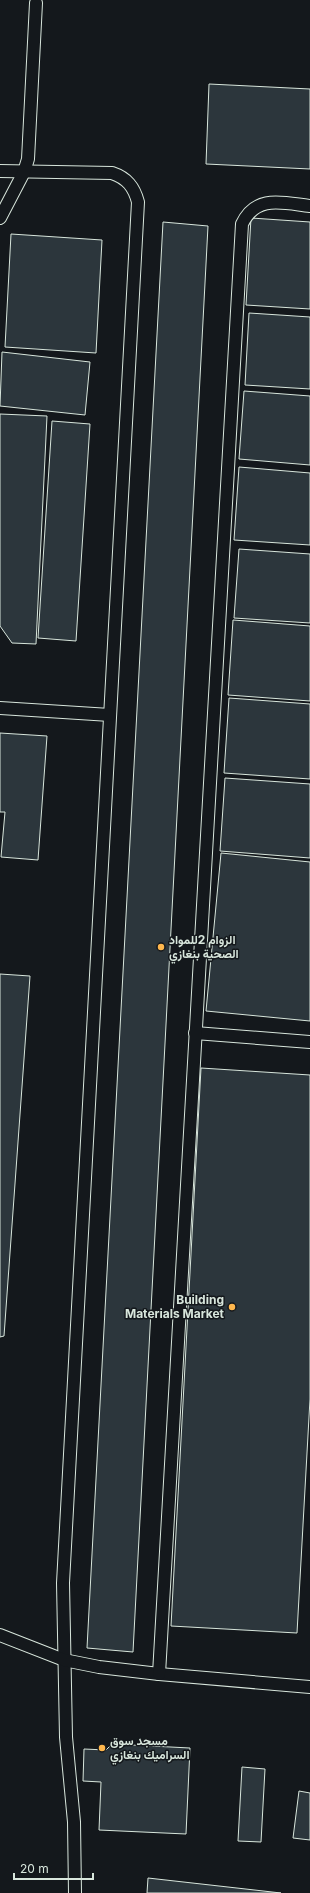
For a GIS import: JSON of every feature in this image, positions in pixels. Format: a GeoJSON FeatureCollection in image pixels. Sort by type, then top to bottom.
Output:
{"type":"FeatureCollection","features":[{"type":"Feature","properties":{"kind":"lane"},"geometry":{"type":"LineString","coordinates":[[0,218],[24,172],[29,146],[36,3]]}},
{"type":"Feature","properties":{"kind":"lane"},"geometry":{"type":"LineString","coordinates":[[0,171],[112,173],[126,180],[132,186],[138,202],[63,1583],[66,1736],[74,1822],[75,1893]]}},
{"type":"Feature","properties":{"kind":"lane"},"geometry":{"type":"LineString","coordinates":[[158,1674],[242,224],[250,210],[264,203],[310,206]]}},
{"type":"Feature","properties":{"kind":"lane"},"geometry":{"type":"LineString","coordinates":[[0,708],[110,715]]}},
{"type":"Feature","properties":{"kind":"lane"},"geometry":{"type":"LineString","coordinates":[[195,1033],[310,1042]]}},
{"type":"Feature","properties":{"kind":"lane"},"geometry":{"type":"LineString","coordinates":[[0,1634],[64,1660],[158,1674],[310,1687]]}},
{"type":"Feature","properties":{"kind":"building"},"geometry":{"type":"Polygon","coordinates":[[[209,84],[310,89],[310,169],[206,164],[209,84]]]}},
{"type":"Feature","properties":{"kind":"building"},"geometry":{"type":"Polygon","coordinates":[[[251,218],[310,222],[310,309],[246,305],[251,218]]]}},
{"type":"Feature","properties":{"kind":"building"},"geometry":{"type":"Polygon","coordinates":[[[163,222],[208,226],[133,1652],[87,1648],[163,222]]]}},
{"type":"Feature","properties":{"kind":"building"},"geometry":{"type":"Polygon","coordinates":[[[11,234],[102,240],[96,353],[5,347],[11,234]]]}},
{"type":"Feature","properties":{"kind":"building"},"geometry":{"type":"Polygon","coordinates":[[[249,313],[310,317],[310,389],[245,385],[249,313]]]}},
{"type":"Feature","properties":{"kind":"building"},"geometry":{"type":"Polygon","coordinates":[[[2,352],[90,362],[85,415],[0,406],[2,352]]]}},
{"type":"Feature","properties":{"kind":"building"},"geometry":{"type":"Polygon","coordinates":[[[244,391],[310,396],[310,465],[239,459],[244,391]]]}},
{"type":"Feature","properties":{"kind":"building"},"geometry":{"type":"Polygon","coordinates":[[[0,414],[47,416],[36,644],[12,643],[0,626],[0,414]]]}},
{"type":"Feature","properties":{"kind":"building"},"geometry":{"type":"Polygon","coordinates":[[[52,421],[90,424],[76,641],[38,638],[52,421]]]}},
{"type":"Feature","properties":{"kind":"building"},"geometry":{"type":"Polygon","coordinates":[[[239,467],[310,473],[310,545],[234,540],[239,467]]]}},
{"type":"Feature","properties":{"kind":"building"},"geometry":{"type":"Polygon","coordinates":[[[239,549],[310,554],[310,623],[234,618],[239,549]]]}},
{"type":"Feature","properties":{"kind":"building"},"geometry":{"type":"Polygon","coordinates":[[[233,620],[310,626],[310,701],[228,695],[233,620]]]}},
{"type":"Feature","properties":{"kind":"building"},"geometry":{"type":"Polygon","coordinates":[[[229,698],[310,704],[310,779],[224,773],[229,698]]]}},
{"type":"Feature","properties":{"kind":"building"},"geometry":{"type":"Polygon","coordinates":[[[0,733],[47,736],[38,860],[1,857],[5,812],[0,812],[0,733]]]}},
{"type":"Feature","properties":{"kind":"building"},"geometry":{"type":"Polygon","coordinates":[[[225,778],[310,784],[310,858],[220,851],[225,778]]]}},
{"type":"Feature","properties":{"kind":"building"},"geometry":{"type":"Polygon","coordinates":[[[221,853],[310,862],[310,1021],[206,1011],[221,853]]]}},
{"type":"Feature","properties":{"kind":"building"},"geometry":{"type":"Polygon","coordinates":[[[0,974],[30,976],[4,1336],[0,1337],[0,974]]]}},
{"type":"Feature","properties":{"kind":"building"},"geometry":{"type":"Polygon","coordinates":[[[201,1068],[310,1075],[310,1399],[297,1633],[171,1626],[201,1068]]]}},
{"type":"Feature","properties":{"kind":"building"},"geometry":{"type":"Polygon","coordinates":[[[112,1744],[190,1748],[186,1834],[99,1830],[101,1782],[83,1781],[84,1749],[106,1750],[112,1744]]]}},
{"type":"Feature","properties":{"kind":"building"},"geometry":{"type":"Polygon","coordinates":[[[242,1767],[265,1769],[261,1842],[238,1841],[242,1767]]]}},
{"type":"Feature","properties":{"kind":"building"},"geometry":{"type":"Polygon","coordinates":[[[299,1791],[310,1793],[310,1840],[293,1838],[299,1791]]]}},
{"type":"Feature","properties":{"kind":"building"},"geometry":{"type":"Polygon","coordinates":[[[148,1878],[281,1893],[147,1893],[148,1878]]]}},
{"type":"Feature","properties":{"kind":"place","name":"الزوام 2للمواد الصحية بنغازي"},"geometry":{"type":"Point","coordinates":[161,947]}},
{"type":"Feature","properties":{"kind":"place","name":"Building Materials Market"},"geometry":{"type":"Point","coordinates":[232,1307]}},
{"type":"Feature","properties":{"kind":"place","name":"مسجد سوق السراميك بنغازي"},"geometry":{"type":"Point","coordinates":[102,1748]}}]}
